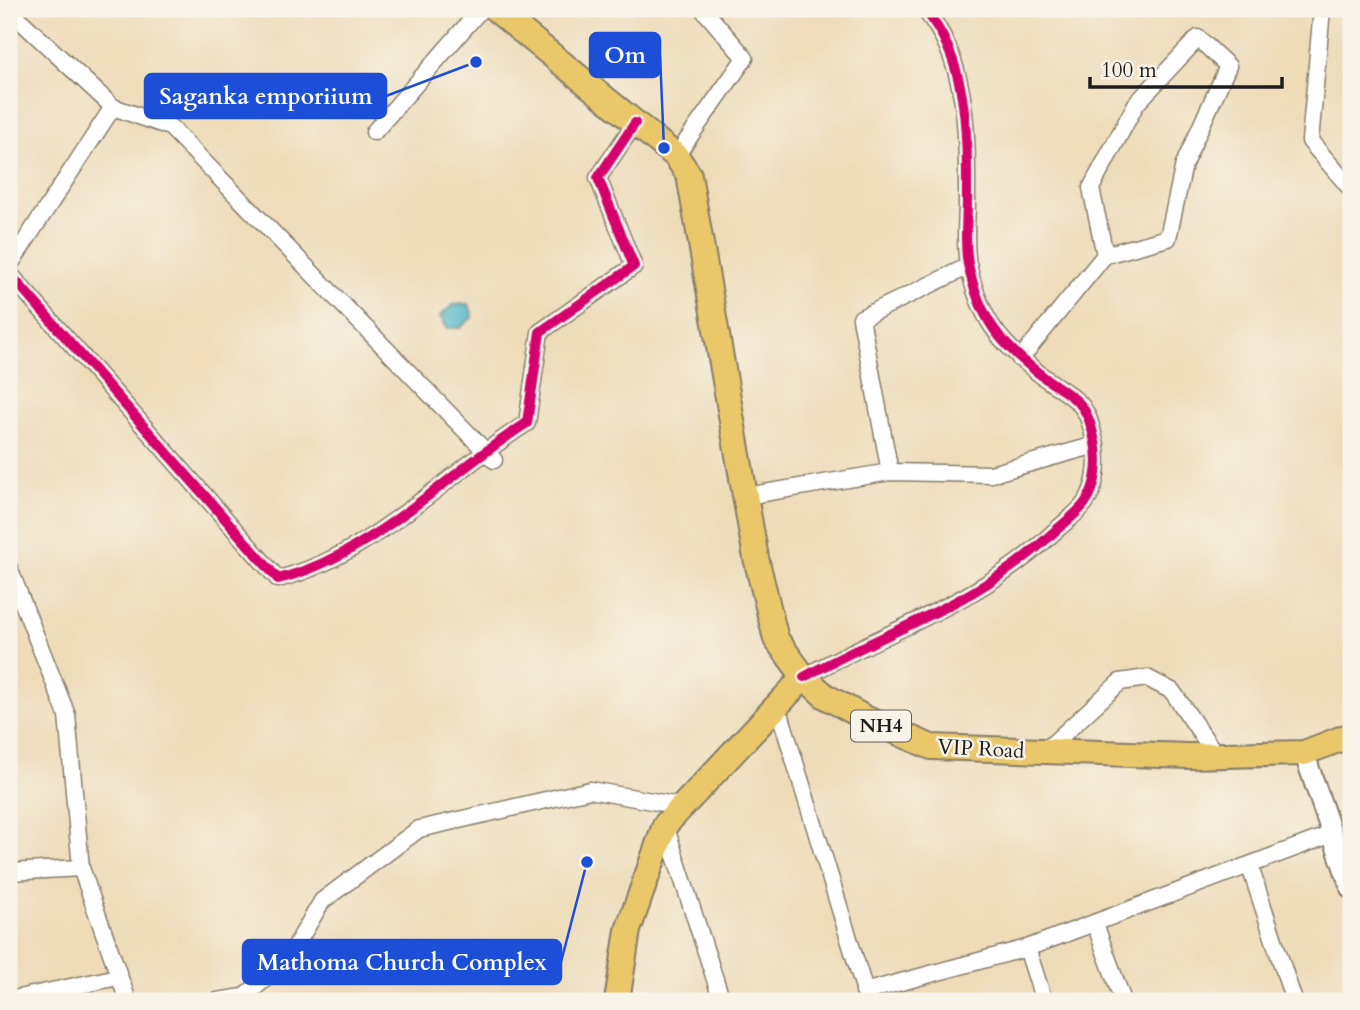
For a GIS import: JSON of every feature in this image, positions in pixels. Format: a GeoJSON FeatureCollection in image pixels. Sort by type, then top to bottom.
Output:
{"type":"FeatureCollection","features":[{"type":"Feature","properties":{"kind":"main road"},"geometry":{"type":"LineString","coordinates":[[495,9],[676,156]]}},
{"type":"Feature","properties":{"kind":"main road","name":"VIP Road"},"geometry":{"type":"LineString","coordinates":[[676,156],[689,176],[746,496],[776,639],[804,677],[825,696],[855,713],[931,747],[1216,755],[1304,753],[1351,735]]}},
{"type":"Feature","properties":{"kind":"main road"},"geometry":{"type":"LineString","coordinates":[[617,1001],[628,930],[672,816],[804,677]]}},
{"type":"Feature","properties":{"kind":"street"},"geometry":{"type":"LineString","coordinates":[[373,132],[481,9]]}},
{"type":"Feature","properties":{"kind":"street"},"geometry":{"type":"LineString","coordinates":[[676,156],[745,58],[703,9]]}},
{"type":"Feature","properties":{"kind":"street"},"geometry":{"type":"LineString","coordinates":[[804,677],[836,659],[924,621],[1001,577],[1032,553],[1086,502],[1098,461],[1090,420],[1080,404],[1020,359],[989,326],[975,295],[969,266],[966,114],[951,55],[935,22],[924,9]]}},
{"type":"Feature","properties":{"kind":"street"},"geometry":{"type":"LineString","coordinates":[[1322,9],[1310,141],[1351,189]]}},
{"type":"Feature","properties":{"kind":"street"},"geometry":{"type":"LineString","coordinates":[[9,10],[113,107],[170,127],[489,455]]}},
{"type":"Feature","properties":{"kind":"street"},"geometry":{"type":"LineString","coordinates":[[1020,359],[1105,255],[1168,238],[1184,164],[1228,66],[1198,38],[1136,104],[1091,188],[1105,255]]}},
{"type":"Feature","properties":{"kind":"street"},"geometry":{"type":"LineString","coordinates":[[9,266],[113,107]]}},
{"type":"Feature","properties":{"kind":"street"},"geometry":{"type":"LineString","coordinates":[[9,273],[278,579],[303,573],[354,549],[489,455],[527,423],[540,332],[634,266],[597,177],[635,122]]}},
{"type":"Feature","properties":{"kind":"street"},"geometry":{"type":"LineString","coordinates":[[890,472],[861,318],[969,266]]}},
{"type":"Feature","properties":{"kind":"street"},"geometry":{"type":"LineString","coordinates":[[746,496],[890,472],[990,474],[1096,445]]}},
{"type":"Feature","properties":{"kind":"street"},"geometry":{"type":"LineString","coordinates":[[9,568],[67,715],[81,868],[128,1001]]}},
{"type":"Feature","properties":{"kind":"street"},"geometry":{"type":"LineString","coordinates":[[1045,751],[1120,682],[1147,678],[1172,691],[1216,755]]}},
{"type":"Feature","properties":{"kind":"street"},"geometry":{"type":"LineString","coordinates":[[773,708],[782,720],[866,997],[1027,948],[1250,867],[1332,834]]}},
{"type":"Feature","properties":{"kind":"street"},"geometry":{"type":"LineString","coordinates":[[1304,753],[1351,889]]}},
{"type":"Feature","properties":{"kind":"street"},"geometry":{"type":"LineString","coordinates":[[217,1001],[244,997],[262,982],[288,959],[322,901],[419,830],[590,790],[672,816],[722,1001]]}},
{"type":"Feature","properties":{"kind":"street"},"geometry":{"type":"LineString","coordinates":[[1250,867],[1294,1001]]}},
{"type":"Feature","properties":{"kind":"street"},"geometry":{"type":"LineString","coordinates":[[9,872],[81,868]]}},
{"type":"Feature","properties":{"kind":"street"},"geometry":{"type":"LineString","coordinates":[[1095,924],[1123,1001]]}},
{"type":"Feature","properties":{"kind":"street"},"geometry":{"type":"LineString","coordinates":[[1027,948],[1044,1001]]}},
{"type":"Feature","properties":{"kind":"street"},"geometry":{"type":"LineString","coordinates":[[9,1000],[118,977]]}},
{"type":"Feature","properties":{"kind":"water"},"geometry":{"type":"Polygon","coordinates":[[[469,304],[473,317],[460,328],[447,328],[440,316],[453,305],[469,304]]]}},
{"type":"Feature","properties":{"kind":"cycle path"},"geometry":{"type":"LineString","coordinates":[[804,677],[965,597],[995,578],[1025,557],[1078,511],[1089,497],[1096,474],[1095,442],[1090,422],[1082,407],[1029,366],[1004,342],[979,301],[966,248],[967,150],[962,100],[950,52],[939,29],[924,9]]}},
{"type":"Feature","properties":{"kind":"cycle path"},"geometry":{"type":"LineString","coordinates":[[9,273],[278,579],[312,568],[377,533],[527,423],[540,332],[634,266],[598,178],[635,123]]}},
{"type":"Feature","properties":{"kind":"place","name":"Saganka emporiium"},"geometry":{"type":"Point","coordinates":[476,62]}},
{"type":"Feature","properties":{"kind":"place","name":"Om"},"geometry":{"type":"Point","coordinates":[664,148]}},
{"type":"Feature","properties":{"kind":"place","name":"Mathoma Church Complex"},"geometry":{"type":"Point","coordinates":[587,862]}}]}
